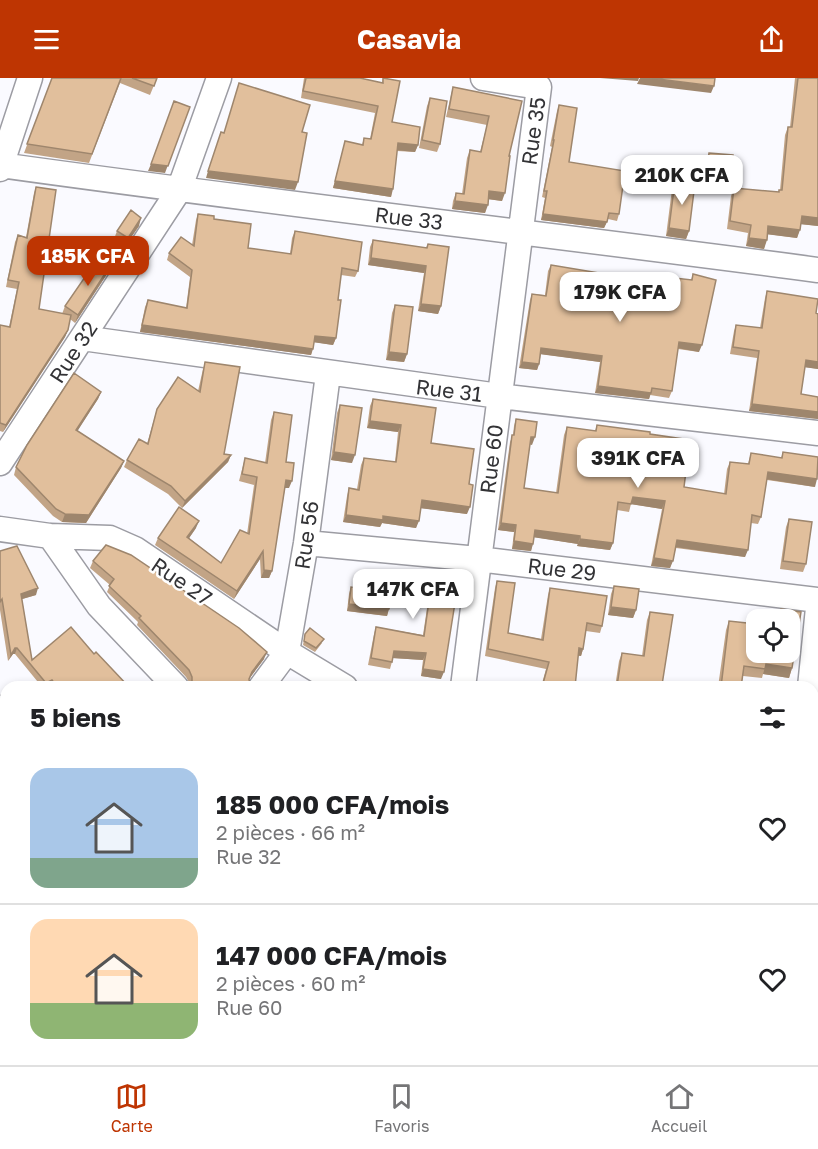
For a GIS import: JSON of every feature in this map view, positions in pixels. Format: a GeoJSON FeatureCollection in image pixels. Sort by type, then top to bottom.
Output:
{"type":"FeatureCollection","features":[{"type":"Feature","properties":{"kind":"street"},"geometry":{"type":"LineString","coordinates":[[0,166],[30,78]]}},
{"type":"Feature","properties":{"kind":"street","name":"Rue 32"},"geometry":{"type":"LineString","coordinates":[[0,463],[179,190],[219,78]]}},
{"type":"Feature","properties":{"kind":"street","name":"Rue 35"},"geometry":{"type":"LineString","coordinates":[[483,78],[539,87],[519,231]]}},
{"type":"Feature","properties":{"kind":"street","name":"Rue 33"},"geometry":{"type":"LineString","coordinates":[[0,166],[818,270]]}},
{"type":"Feature","properties":{"kind":"street","name":"Rue 60"},"geometry":{"type":"LineString","coordinates":[[464,681],[519,231]]}},
{"type":"Feature","properties":{"kind":"street","name":"Rue 31"},"geometry":{"type":"LineString","coordinates":[[82,338],[328,374],[818,433]]}},
{"type":"Feature","properties":{"kind":"street","name":"Rue 56"},"geometry":{"type":"LineString","coordinates":[[265,681],[287,652],[306,543],[328,374]]}},
{"type":"Feature","properties":{"kind":"street","name":"Rue 27"},"geometry":{"type":"LineString","coordinates":[[0,529],[50,536],[110,538],[135,549],[287,652],[335,681]]}},
{"type":"Feature","properties":{"kind":"street"},"geometry":{"type":"LineString","coordinates":[[50,536],[99,606],[170,681]]}},
{"type":"Feature","properties":{"kind":"street","name":"Rue 29"},"geometry":{"type":"LineString","coordinates":[[306,543],[478,559],[818,600]]}},
{"type":"Feature","properties":{"kind":"street"},"geometry":{"type":"LineString","coordinates":[[811,681],[818,608]]}},
{"type":"Feature","properties":{"kind":"building"},"geometry":{"type":"Polygon","coordinates":[[[52,78],[121,78],[92,154],[27,144],[52,78]]]}},
{"type":"Feature","properties":{"kind":"building"},"geometry":{"type":"Polygon","coordinates":[[[132,78],[157,78],[154,86],[132,78]]]}},
{"type":"Feature","properties":{"kind":"building"},"geometry":{"type":"Polygon","coordinates":[[[306,78],[360,78],[383,83],[383,78],[400,81],[392,122],[420,127],[418,145],[398,143],[393,189],[335,181],[345,141],[363,145],[364,138],[371,139],[378,106],[303,91],[306,78]]]}},
{"type":"Feature","properties":{"kind":"building"},"geometry":{"type":"Polygon","coordinates":[[[650,78],[715,78],[714,86],[650,78]]]}},
{"type":"Feature","properties":{"kind":"building"},"geometry":{"type":"Polygon","coordinates":[[[798,78],[818,78],[818,218],[802,216],[800,230],[768,226],[767,240],[749,238],[751,225],[730,221],[734,188],[779,192],[782,190],[788,127],[792,127],[798,78]]]}},
{"type":"Feature","properties":{"kind":"building"},"geometry":{"type":"Polygon","coordinates":[[[239,83],[310,105],[302,132],[307,133],[298,182],[208,171],[221,132],[224,133],[239,83]]]}},
{"type":"Feature","properties":{"kind":"building"},"geometry":{"type":"Polygon","coordinates":[[[453,87],[522,101],[509,156],[505,193],[489,191],[488,205],[455,201],[456,193],[464,194],[470,150],[481,152],[489,116],[449,109],[453,87]]]}},
{"type":"Feature","properties":{"kind":"building"},"geometry":{"type":"Polygon","coordinates":[[[430,98],[447,101],[440,144],[422,140],[430,98]]]}},
{"type":"Feature","properties":{"kind":"building"},"geometry":{"type":"Polygon","coordinates":[[[174,101],[190,107],[168,166],[151,164],[174,101]]]}},
{"type":"Feature","properties":{"kind":"building"},"geometry":{"type":"Polygon","coordinates":[[[559,105],[577,108],[569,162],[625,171],[619,214],[609,213],[607,222],[543,214],[547,191],[544,191],[559,105]]]}},
{"type":"Feature","properties":{"kind":"building"},"geometry":{"type":"Polygon","coordinates":[[[709,153],[733,155],[730,181],[706,179],[709,153]]]}},
{"type":"Feature","properties":{"kind":"building"},"geometry":{"type":"Polygon","coordinates":[[[675,181],[695,183],[689,231],[669,228],[675,181]]]}},
{"type":"Feature","properties":{"kind":"building"},"geometry":{"type":"Polygon","coordinates":[[[36,187],[56,190],[39,309],[71,315],[68,330],[6,425],[0,423],[0,325],[10,327],[19,282],[8,280],[18,235],[27,238],[36,187]]]}},
{"type":"Feature","properties":{"kind":"building"},"geometry":{"type":"Polygon","coordinates":[[[131,210],[141,218],[128,238],[117,231],[131,210]]]}},
{"type":"Feature","properties":{"kind":"building"},"geometry":{"type":"Polygon","coordinates":[[[198,214],[214,216],[214,219],[251,224],[248,248],[291,254],[295,231],[362,242],[358,271],[342,268],[336,338],[315,336],[313,349],[142,325],[148,300],[187,308],[192,270],[169,253],[181,237],[194,246],[198,214]]]}},
{"type":"Feature","properties":{"kind":"building"},"geometry":{"type":"Polygon","coordinates":[[[373,240],[427,248],[428,244],[449,247],[441,306],[421,304],[426,266],[371,258],[373,240]]]}},
{"type":"Feature","properties":{"kind":"building"},"geometry":{"type":"Polygon","coordinates":[[[96,261],[112,263],[78,315],[65,306],[96,261]]]}},
{"type":"Feature","properties":{"kind":"building"},"geometry":{"type":"Polygon","coordinates":[[[551,265],[617,276],[618,273],[657,279],[657,276],[692,280],[693,274],[716,280],[702,345],[679,342],[672,391],[652,388],[651,393],[598,386],[602,356],[541,348],[539,364],[522,362],[532,294],[546,296],[551,265]]]}},
{"type":"Feature","properties":{"kind":"building"},"geometry":{"type":"Polygon","coordinates":[[[767,291],[818,299],[816,313],[818,314],[818,362],[806,360],[801,394],[818,397],[818,412],[752,404],[759,351],[733,347],[736,325],[762,328],[767,291]]]}},
{"type":"Feature","properties":{"kind":"building"},"geometry":{"type":"Polygon","coordinates":[[[395,305],[413,307],[407,354],[389,352],[395,305]]]}},
{"type":"Feature","properties":{"kind":"building"},"geometry":{"type":"Polygon","coordinates":[[[205,362],[240,367],[224,454],[231,455],[185,501],[171,486],[127,460],[139,439],[148,444],[157,409],[178,377],[200,392],[205,362]]]}},
{"type":"Feature","properties":{"kind":"building"},"geometry":{"type":"Polygon","coordinates":[[[74,373],[101,392],[76,430],[124,461],[89,515],[65,514],[56,509],[16,467],[27,445],[74,373]]]}},
{"type":"Feature","properties":{"kind":"building"},"geometry":{"type":"Polygon","coordinates":[[[373,399],[436,408],[431,443],[474,449],[469,484],[473,485],[470,507],[422,500],[419,521],[383,516],[383,520],[346,515],[349,488],[359,490],[364,458],[396,462],[401,425],[370,421],[373,399]]]}},
{"type":"Feature","properties":{"kind":"building"},"geometry":{"type":"Polygon","coordinates":[[[340,405],[362,408],[355,455],[334,452],[340,405]]]}},
{"type":"Feature","properties":{"kind":"building"},"geometry":{"type":"Polygon","coordinates":[[[274,412],[292,415],[286,462],[294,463],[292,481],[286,480],[272,571],[264,570],[263,551],[237,591],[158,538],[179,507],[199,521],[187,537],[221,563],[240,530],[249,534],[257,477],[242,474],[245,458],[267,463],[274,412]]]}},
{"type":"Feature","properties":{"kind":"building"},"geometry":{"type":"Polygon","coordinates":[[[516,419],[537,422],[535,437],[531,437],[524,488],[558,493],[567,427],[596,431],[597,425],[690,440],[684,487],[726,494],[730,462],[749,464],[751,453],[782,458],[783,452],[818,457],[817,479],[768,472],[761,517],[752,515],[748,550],[677,540],[673,561],[654,558],[665,501],[633,497],[631,504],[618,502],[613,543],[535,530],[533,544],[514,541],[516,525],[501,523],[516,419]]]}},
{"type":"Feature","properties":{"kind":"building"},"geometry":{"type":"Polygon","coordinates":[[[789,519],[812,522],[806,564],[783,561],[789,519]]]}},
{"type":"Feature","properties":{"kind":"building"},"geometry":{"type":"Polygon","coordinates":[[[106,545],[131,555],[239,628],[267,652],[252,672],[249,681],[192,681],[189,670],[139,618],[141,616],[109,586],[114,579],[93,561],[106,545]]]}},
{"type":"Feature","properties":{"kind":"building"},"geometry":{"type":"Polygon","coordinates":[[[17,546],[38,588],[21,594],[32,660],[71,627],[94,654],[96,652],[123,681],[44,681],[17,648],[11,655],[2,599],[0,602],[0,551],[17,546]]]}},
{"type":"Feature","properties":{"kind":"building"},"geometry":{"type":"Polygon","coordinates":[[[384,577],[432,584],[432,580],[458,584],[444,672],[423,669],[426,653],[394,651],[392,662],[371,658],[376,627],[424,636],[429,601],[391,596],[389,609],[349,604],[351,587],[382,591],[384,577]]]}},
{"type":"Feature","properties":{"kind":"building"},"geometry":{"type":"Polygon","coordinates":[[[497,581],[515,583],[508,633],[543,640],[550,588],[607,596],[602,626],[587,623],[583,649],[579,648],[576,681],[544,681],[549,662],[488,649],[497,581]]]}},
{"type":"Feature","properties":{"kind":"building"},"geometry":{"type":"Polygon","coordinates":[[[614,586],[639,589],[636,610],[611,607],[614,586]]]}},
{"type":"Feature","properties":{"kind":"building"},"geometry":{"type":"Polygon","coordinates":[[[650,612],[673,615],[663,681],[618,681],[622,653],[644,656],[650,612]]]}},
{"type":"Feature","properties":{"kind":"building"},"geometry":{"type":"Polygon","coordinates":[[[729,621],[746,623],[746,663],[793,663],[792,668],[766,664],[765,669],[744,666],[742,681],[722,681],[729,621]]]}},
{"type":"Feature","properties":{"kind":"building"},"geometry":{"type":"Polygon","coordinates":[[[310,628],[324,639],[316,648],[304,641],[305,634],[310,628]]]}}]}
